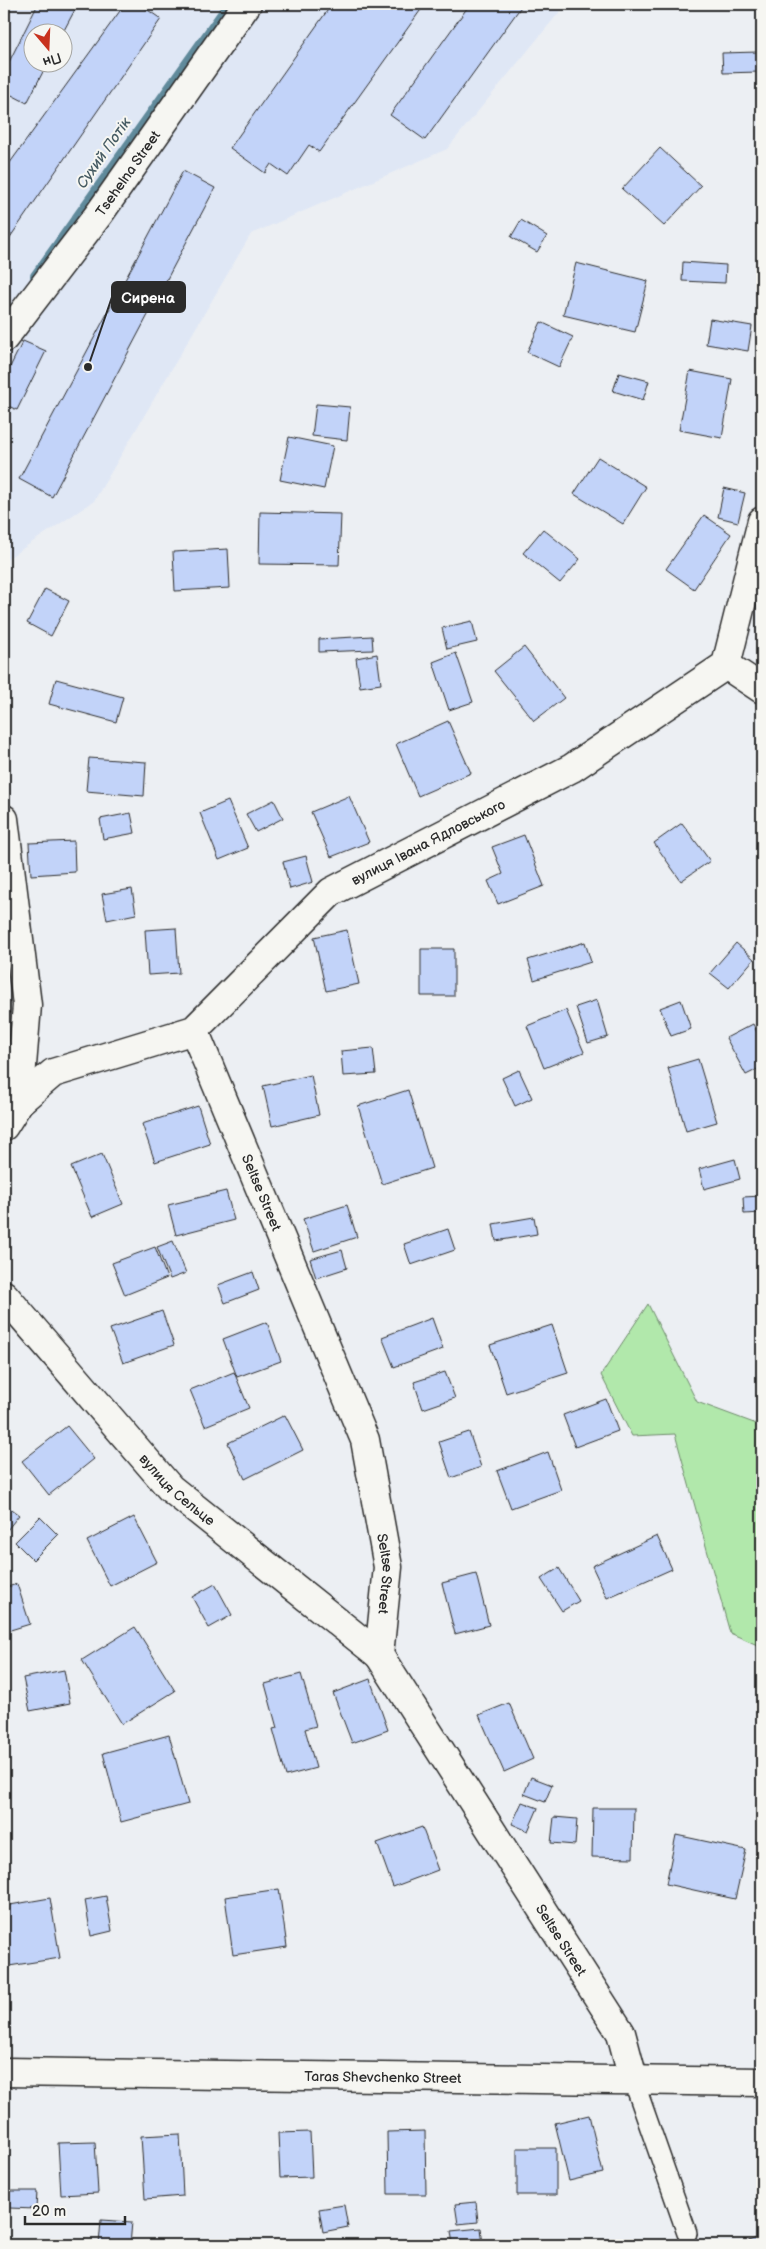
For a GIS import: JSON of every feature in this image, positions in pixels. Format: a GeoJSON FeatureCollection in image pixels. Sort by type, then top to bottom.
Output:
{"type":"FeatureCollection","features":[{"type":"Feature","properties":{"kind":"street","name":"Tsehelna Street"},"geometry":{"type":"LineString","coordinates":[[4,338],[99,214],[247,4]]}},
{"type":"Feature","properties":{"kind":"street"},"geometry":{"type":"LineString","coordinates":[[762,521],[726,665],[762,689]]}},
{"type":"Feature","properties":{"kind":"street","name":"вулиця Івана Ядловського"},"geometry":{"type":"LineString","coordinates":[[11,1099],[53,1073],[194,1030],[331,892],[572,768],[726,665]]}},
{"type":"Feature","properties":{"kind":"street"},"geometry":{"type":"LineString","coordinates":[[4,819],[27,1005],[11,1099],[4,1126]]}},
{"type":"Feature","properties":{"kind":"street","name":"Seltse Street"},"geometry":{"type":"LineString","coordinates":[[194,1030],[366,1440],[388,1567],[379,1655],[621,2033],[634,2082]]}},
{"type":"Feature","properties":{"kind":"street","name":"вулиця Сельце"},"geometry":{"type":"LineString","coordinates":[[4,1296],[170,1488],[379,1655]]}},
{"type":"Feature","properties":{"kind":"street","name":"Taras Shevchenko Street"},"geometry":{"type":"LineString","coordinates":[[4,2072],[634,2082],[762,2082]]}},
{"type":"Feature","properties":{"kind":"lane"},"geometry":{"type":"LineString","coordinates":[[634,2082],[688,2233]]}},
{"type":"Feature","properties":{"kind":"shaded area"},"geometry":{"type":"Polygon","coordinates":[[[4,4],[566,4],[447,149],[251,234],[94,501],[4,561],[4,4]]]}},
{"type":"Feature","properties":{"kind":"green space"},"geometry":{"type":"Polygon","coordinates":[[[648,1304],[697,1402],[762,1426],[762,1647],[730,1633],[675,1434],[632,1436],[601,1375],[648,1304]]]}},
{"type":"Feature","properties":{"kind":"building"},"geometry":{"type":"Polygon","coordinates":[[[38,4],[78,4],[68,22],[29,22],[38,4]]]}},
{"type":"Feature","properties":{"kind":"building"},"geometry":{"type":"Polygon","coordinates":[[[125,4],[139,4],[161,19],[4,246],[4,171],[125,4]]]}},
{"type":"Feature","properties":{"kind":"building"},"geometry":{"type":"Polygon","coordinates":[[[332,4],[425,4],[319,152],[309,145],[288,176],[271,164],[265,173],[230,148],[332,4]]]}},
{"type":"Feature","properties":{"kind":"building"},"geometry":{"type":"Polygon","coordinates":[[[470,4],[523,4],[425,140],[390,115],[470,4]]]}},
{"type":"Feature","properties":{"kind":"building"},"geometry":{"type":"Polygon","coordinates":[[[22,36],[22,72],[43,72],[27,103],[4,91],[4,72],[22,36]]]}},
{"type":"Feature","properties":{"kind":"building"},"geometry":{"type":"Polygon","coordinates":[[[758,52],[759,72],[723,73],[722,53],[758,52]]]}},
{"type":"Feature","properties":{"kind":"building"},"geometry":{"type":"Polygon","coordinates":[[[660,148],[701,186],[664,226],[622,189],[660,148]]]}},
{"type":"Feature","properties":{"kind":"building"},"geometry":{"type":"Polygon","coordinates":[[[183,171],[215,188],[52,497],[19,479],[183,171]]]}},
{"type":"Feature","properties":{"kind":"building"},"geometry":{"type":"Polygon","coordinates":[[[521,220],[547,236],[537,252],[511,237],[521,220]]]}},
{"type":"Feature","properties":{"kind":"building"},"geometry":{"type":"Polygon","coordinates":[[[683,262],[726,265],[725,283],[682,281],[683,262]]]}},
{"type":"Feature","properties":{"kind":"building"},"geometry":{"type":"Polygon","coordinates":[[[576,263],[648,281],[635,332],[563,315],[576,263]]]}},
{"type":"Feature","properties":{"kind":"building"},"geometry":{"type":"Polygon","coordinates":[[[710,319],[752,326],[748,351],[706,344],[710,319]]]}},
{"type":"Feature","properties":{"kind":"building"},"geometry":{"type":"Polygon","coordinates":[[[541,322],[573,337],[559,367],[527,352],[541,322]]]}},
{"type":"Feature","properties":{"kind":"building"},"geometry":{"type":"Polygon","coordinates":[[[23,341],[46,351],[17,410],[4,404],[4,379],[23,341]]]}},
{"type":"Feature","properties":{"kind":"building"},"geometry":{"type":"Polygon","coordinates":[[[690,371],[732,379],[722,438],[679,430],[690,371]]]}},
{"type":"Feature","properties":{"kind":"building"},"geometry":{"type":"Polygon","coordinates":[[[619,373],[649,381],[643,400],[613,391],[619,373]]]}},
{"type":"Feature","properties":{"kind":"building"},"geometry":{"type":"Polygon","coordinates":[[[316,404],[350,407],[347,440],[312,436],[316,404]]]}},
{"type":"Feature","properties":{"kind":"building"},"geometry":{"type":"Polygon","coordinates":[[[289,437],[333,446],[324,489],[280,480],[289,437]]]}},
{"type":"Feature","properties":{"kind":"building"},"geometry":{"type":"Polygon","coordinates":[[[598,457],[646,487],[623,524],[574,494],[598,457]]]}},
{"type":"Feature","properties":{"kind":"building"},"geometry":{"type":"Polygon","coordinates":[[[724,488],[745,493],[738,522],[718,517],[724,488]]]}},
{"type":"Feature","properties":{"kind":"building"},"geometry":{"type":"Polygon","coordinates":[[[260,512],[341,514],[339,565],[259,564],[260,512]]]}},
{"type":"Feature","properties":{"kind":"building"},"geometry":{"type":"Polygon","coordinates":[[[704,515],[731,534],[694,589],[666,569],[704,515]]]}},
{"type":"Feature","properties":{"kind":"building"},"geometry":{"type":"Polygon","coordinates":[[[543,529],[580,559],[560,583],[523,553],[543,529]]]}},
{"type":"Feature","properties":{"kind":"building"},"geometry":{"type":"Polygon","coordinates":[[[228,549],[230,588],[175,591],[173,552],[228,549]]]}},
{"type":"Feature","properties":{"kind":"building"},"geometry":{"type":"Polygon","coordinates":[[[45,589],[69,601],[51,636],[27,623],[45,589]]]}},
{"type":"Feature","properties":{"kind":"building"},"geometry":{"type":"Polygon","coordinates":[[[472,621],[477,642],[447,649],[442,628],[472,621]]]}},
{"type":"Feature","properties":{"kind":"building"},"geometry":{"type":"Polygon","coordinates":[[[372,636],[373,650],[319,652],[319,639],[372,636]]]}},
{"type":"Feature","properties":{"kind":"building"},"geometry":{"type":"Polygon","coordinates":[[[524,647],[564,698],[534,721],[494,671],[524,647]]]}},
{"type":"Feature","properties":{"kind":"building"},"geometry":{"type":"Polygon","coordinates":[[[456,653],[473,702],[449,710],[433,662],[456,653]]]}},
{"type":"Feature","properties":{"kind":"building"},"geometry":{"type":"Polygon","coordinates":[[[377,654],[381,684],[360,687],[356,658],[377,654]]]}},
{"type":"Feature","properties":{"kind":"building"},"geometry":{"type":"Polygon","coordinates":[[[56,679],[123,697],[116,722],[49,704],[56,679]]]}},
{"type":"Feature","properties":{"kind":"building"},"geometry":{"type":"Polygon","coordinates":[[[448,721],[471,773],[418,796],[396,744],[448,721]]]}},
{"type":"Feature","properties":{"kind":"building"},"geometry":{"type":"Polygon","coordinates":[[[89,758],[146,762],[144,796],[86,791],[89,758]]]}},
{"type":"Feature","properties":{"kind":"building"},"geometry":{"type":"Polygon","coordinates":[[[349,796],[369,842],[331,857],[311,812],[349,796]]]}},
{"type":"Feature","properties":{"kind":"building"},"geometry":{"type":"Polygon","coordinates":[[[274,800],[283,818],[256,832],[246,814],[274,800]]]}},
{"type":"Feature","properties":{"kind":"building"},"geometry":{"type":"Polygon","coordinates":[[[228,801],[248,848],[219,860],[200,813],[228,801]]]}},
{"type":"Feature","properties":{"kind":"building"},"geometry":{"type":"Polygon","coordinates":[[[131,813],[135,833],[103,839],[100,819],[131,813]]]}},
{"type":"Feature","properties":{"kind":"building"},"geometry":{"type":"Polygon","coordinates":[[[682,823],[710,861],[681,881],[654,843],[682,823]]]}},
{"type":"Feature","properties":{"kind":"building"},"geometry":{"type":"Polygon","coordinates":[[[524,835],[544,886],[498,904],[488,881],[503,874],[492,847],[524,835]]]}},
{"type":"Feature","properties":{"kind":"building"},"geometry":{"type":"Polygon","coordinates":[[[74,841],[75,872],[31,875],[29,843],[74,841]]]}},
{"type":"Feature","properties":{"kind":"building"},"geometry":{"type":"Polygon","coordinates":[[[306,856],[313,882],[290,889],[283,862],[306,856]]]}},
{"type":"Feature","properties":{"kind":"building"},"geometry":{"type":"Polygon","coordinates":[[[132,889],[136,914],[107,920],[102,894],[132,889]]]}},
{"type":"Feature","properties":{"kind":"building"},"geometry":{"type":"Polygon","coordinates":[[[176,928],[179,973],[148,975],[145,930],[176,928]]]}},
{"type":"Feature","properties":{"kind":"building"},"geometry":{"type":"Polygon","coordinates":[[[347,930],[359,984],[326,991],[314,937],[347,930]]]}},
{"type":"Feature","properties":{"kind":"building"},"geometry":{"type":"Polygon","coordinates":[[[585,942],[591,962],[534,980],[528,960],[585,942]]]}},
{"type":"Feature","properties":{"kind":"building"},"geometry":{"type":"Polygon","coordinates":[[[736,943],[754,959],[729,988],[710,973],[736,943]]]}},
{"type":"Feature","properties":{"kind":"building"},"geometry":{"type":"Polygon","coordinates":[[[421,949],[454,949],[454,996],[421,996],[421,949]]]}},
{"type":"Feature","properties":{"kind":"building"},"geometry":{"type":"Polygon","coordinates":[[[597,1000],[608,1037],[588,1043],[576,1007],[597,1000]]]}},
{"type":"Feature","properties":{"kind":"building"},"geometry":{"type":"Polygon","coordinates":[[[681,1000],[691,1029],[671,1036],[660,1008],[681,1000]]]}},
{"type":"Feature","properties":{"kind":"building"},"geometry":{"type":"Polygon","coordinates":[[[566,1010],[584,1052],[544,1068],[527,1026],[566,1010]]]}},
{"type":"Feature","properties":{"kind":"building"},"geometry":{"type":"Polygon","coordinates":[[[753,1024],[762,1042],[762,1067],[746,1075],[726,1038],[753,1024]]]}},
{"type":"Feature","properties":{"kind":"building"},"geometry":{"type":"Polygon","coordinates":[[[373,1048],[376,1074],[343,1076],[341,1051],[373,1048]]]}},
{"type":"Feature","properties":{"kind":"building"},"geometry":{"type":"Polygon","coordinates":[[[698,1059],[717,1122],[686,1131],[668,1068],[698,1059]]]}},
{"type":"Feature","properties":{"kind":"building"},"geometry":{"type":"Polygon","coordinates":[[[519,1070],[532,1098],[515,1106],[502,1078],[519,1070]]]}},
{"type":"Feature","properties":{"kind":"building"},"geometry":{"type":"Polygon","coordinates":[[[311,1075],[319,1115],[272,1126],[263,1086],[311,1075]]]}},
{"type":"Feature","properties":{"kind":"building"},"geometry":{"type":"Polygon","coordinates":[[[408,1090],[432,1168],[382,1184],[358,1106],[408,1090]]]}},
{"type":"Feature","properties":{"kind":"building"},"geometry":{"type":"Polygon","coordinates":[[[198,1106],[210,1144],[155,1162],[142,1124],[198,1106]]]}},
{"type":"Feature","properties":{"kind":"building"},"geometry":{"type":"Polygon","coordinates":[[[102,1154],[123,1204],[92,1217],[71,1167],[102,1154]]]}},
{"type":"Feature","properties":{"kind":"building"},"geometry":{"type":"Polygon","coordinates":[[[735,1159],[740,1179],[704,1189],[699,1169],[735,1159]]]}},
{"type":"Feature","properties":{"kind":"building"},"geometry":{"type":"Polygon","coordinates":[[[226,1191],[234,1220],[176,1235],[168,1205],[226,1191]]]}},
{"type":"Feature","properties":{"kind":"building"},"geometry":{"type":"Polygon","coordinates":[[[762,1196],[762,1213],[744,1214],[743,1197],[762,1196]]]}},
{"type":"Feature","properties":{"kind":"building"},"geometry":{"type":"Polygon","coordinates":[[[347,1205],[357,1237],[314,1251],[303,1219],[347,1205]]]}},
{"type":"Feature","properties":{"kind":"building"},"geometry":{"type":"Polygon","coordinates":[[[534,1217],[537,1234],[496,1241],[493,1224],[534,1217]]]}},
{"type":"Feature","properties":{"kind":"building"},"geometry":{"type":"Polygon","coordinates":[[[448,1229],[455,1250],[411,1265],[404,1244],[448,1229]]]}},
{"type":"Feature","properties":{"kind":"building"},"geometry":{"type":"Polygon","coordinates":[[[173,1241],[186,1273],[170,1279],[157,1247],[173,1241]]]}},
{"type":"Feature","properties":{"kind":"building"},"geometry":{"type":"Polygon","coordinates":[[[155,1247],[167,1278],[125,1295],[112,1263],[155,1247]]]}},
{"type":"Feature","properties":{"kind":"building"},"geometry":{"type":"Polygon","coordinates":[[[342,1250],[347,1268],[316,1278],[310,1259],[342,1250]]]}},
{"type":"Feature","properties":{"kind":"building"},"geometry":{"type":"Polygon","coordinates":[[[253,1272],[259,1290],[225,1303],[218,1285],[253,1272]]]}},
{"type":"Feature","properties":{"kind":"building"},"geometry":{"type":"Polygon","coordinates":[[[162,1311],[174,1345],[123,1363],[110,1329],[162,1311]]]}},
{"type":"Feature","properties":{"kind":"building"},"geometry":{"type":"Polygon","coordinates":[[[432,1318],[443,1349],[394,1367],[382,1337],[432,1318]]]}},
{"type":"Feature","properties":{"kind":"building"},"geometry":{"type":"Polygon","coordinates":[[[267,1322],[281,1361],[237,1377],[223,1339],[267,1322]]]}},
{"type":"Feature","properties":{"kind":"building"},"geometry":{"type":"Polygon","coordinates":[[[552,1325],[568,1373],[506,1393],[490,1345],[552,1325]]]}},
{"type":"Feature","properties":{"kind":"building"},"geometry":{"type":"Polygon","coordinates":[[[234,1372],[249,1408],[205,1426],[190,1390],[234,1372]]]}},
{"type":"Feature","properties":{"kind":"building"},"geometry":{"type":"Polygon","coordinates":[[[445,1372],[455,1398],[423,1409],[414,1382],[445,1372]]]}},
{"type":"Feature","properties":{"kind":"building"},"geometry":{"type":"Polygon","coordinates":[[[606,1399],[618,1431],[575,1447],[563,1415],[606,1399]]]}},
{"type":"Feature","properties":{"kind":"building"},"geometry":{"type":"Polygon","coordinates":[[[285,1415],[303,1450],[245,1479],[228,1443],[285,1415]]]}},
{"type":"Feature","properties":{"kind":"building"},"geometry":{"type":"Polygon","coordinates":[[[67,1426],[94,1459],[49,1495],[22,1461],[67,1426]]]}},
{"type":"Feature","properties":{"kind":"building"},"geometry":{"type":"Polygon","coordinates":[[[469,1432],[481,1467],[451,1478],[439,1442],[469,1432]]]}},
{"type":"Feature","properties":{"kind":"building"},"geometry":{"type":"Polygon","coordinates":[[[548,1452],[561,1490],[511,1508],[497,1471],[548,1452]]]}},
{"type":"Feature","properties":{"kind":"building"},"geometry":{"type":"Polygon","coordinates":[[[4,1504],[19,1515],[4,1534],[4,1504]]]}},
{"type":"Feature","properties":{"kind":"building"},"geometry":{"type":"Polygon","coordinates":[[[40,1517],[58,1535],[33,1560],[15,1542],[40,1517]]]}},
{"type":"Feature","properties":{"kind":"building"},"geometry":{"type":"Polygon","coordinates":[[[134,1517],[157,1562],[110,1586],[87,1541],[134,1517]]]}},
{"type":"Feature","properties":{"kind":"building"},"geometry":{"type":"Polygon","coordinates":[[[657,1536],[672,1569],[607,1598],[592,1566],[657,1536]]]}},
{"type":"Feature","properties":{"kind":"building"},"geometry":{"type":"Polygon","coordinates":[[[559,1568],[579,1601],[562,1611],[541,1579],[559,1568]]]}},
{"type":"Feature","properties":{"kind":"building"},"geometry":{"type":"Polygon","coordinates":[[[476,1574],[489,1625],[455,1634],[442,1583],[476,1574]]]}},
{"type":"Feature","properties":{"kind":"building"},"geometry":{"type":"Polygon","coordinates":[[[17,1584],[30,1624],[4,1632],[4,1588],[17,1584]]]}},
{"type":"Feature","properties":{"kind":"building"},"geometry":{"type":"Polygon","coordinates":[[[215,1584],[232,1615],[209,1628],[192,1597],[215,1584]]]}},
{"type":"Feature","properties":{"kind":"building"},"geometry":{"type":"Polygon","coordinates":[[[135,1627],[175,1691],[122,1724],[82,1660],[135,1627]]]}},
{"type":"Feature","properties":{"kind":"building"},"geometry":{"type":"Polygon","coordinates":[[[64,1670],[70,1703],[30,1711],[23,1678],[64,1670]]]}},
{"type":"Feature","properties":{"kind":"building"},"geometry":{"type":"Polygon","coordinates":[[[301,1674],[316,1726],[305,1729],[316,1768],[286,1776],[273,1729],[277,1728],[265,1684],[301,1674]]]}},
{"type":"Feature","properties":{"kind":"building"},"geometry":{"type":"Polygon","coordinates":[[[370,1679],[388,1730],[352,1743],[333,1693],[370,1679]]]}},
{"type":"Feature","properties":{"kind":"building"},"geometry":{"type":"Polygon","coordinates":[[[509,1703],[533,1759],[504,1772],[479,1715],[509,1703]]]}},
{"type":"Feature","properties":{"kind":"building"},"geometry":{"type":"Polygon","coordinates":[[[169,1735],[188,1804],[121,1822],[103,1753],[169,1735]]]}},
{"type":"Feature","properties":{"kind":"building"},"geometry":{"type":"Polygon","coordinates":[[[531,1777],[552,1785],[545,1802],[524,1794],[531,1777]]]}},
{"type":"Feature","properties":{"kind":"building"},"geometry":{"type":"Polygon","coordinates":[[[522,1802],[538,1808],[528,1831],[512,1824],[522,1802]]]}},
{"type":"Feature","properties":{"kind":"building"},"geometry":{"type":"Polygon","coordinates":[[[593,1808],[634,1808],[633,1858],[592,1857],[593,1808]]]}},
{"type":"Feature","properties":{"kind":"building"},"geometry":{"type":"Polygon","coordinates":[[[554,1817],[577,1819],[575,1845],[551,1843],[554,1817]]]}},
{"type":"Feature","properties":{"kind":"building"},"geometry":{"type":"Polygon","coordinates":[[[422,1827],[438,1870],[393,1887],[377,1843],[422,1827]]]}},
{"type":"Feature","properties":{"kind":"building"},"geometry":{"type":"Polygon","coordinates":[[[676,1835],[746,1850],[735,1899],[666,1884],[676,1835]]]}},
{"type":"Feature","properties":{"kind":"building"},"geometry":{"type":"Polygon","coordinates":[[[279,1889],[287,1947],[233,1955],[225,1897],[279,1889]]]}},
{"type":"Feature","properties":{"kind":"building"},"geometry":{"type":"Polygon","coordinates":[[[106,1896],[112,1931],[91,1936],[85,1900],[106,1896]]]}},
{"type":"Feature","properties":{"kind":"building"},"geometry":{"type":"Polygon","coordinates":[[[50,1898],[60,1958],[9,1966],[4,1933],[4,1906],[50,1898]]]}},
{"type":"Feature","properties":{"kind":"building"},"geometry":{"type":"Polygon","coordinates":[[[589,2115],[603,2173],[569,2181],[555,2123],[589,2115]]]}},
{"type":"Feature","properties":{"kind":"building"},"geometry":{"type":"Polygon","coordinates":[[[425,2131],[426,2194],[388,2194],[387,2132],[425,2131]]]}},
{"type":"Feature","properties":{"kind":"building"},"geometry":{"type":"Polygon","coordinates":[[[310,2132],[312,2177],[280,2178],[278,2133],[310,2132]]]}},
{"type":"Feature","properties":{"kind":"building"},"geometry":{"type":"Polygon","coordinates":[[[180,2134],[183,2196],[145,2199],[141,2136],[180,2134]]]}},
{"type":"Feature","properties":{"kind":"building"},"geometry":{"type":"Polygon","coordinates":[[[95,2142],[98,2193],[61,2195],[58,2143],[95,2142]]]}},
{"type":"Feature","properties":{"kind":"building"},"geometry":{"type":"Polygon","coordinates":[[[517,2148],[556,2148],[556,2195],[517,2195],[517,2148]]]}},
{"type":"Feature","properties":{"kind":"building"},"geometry":{"type":"Polygon","coordinates":[[[9,2191],[37,2191],[36,2209],[9,2208],[9,2191]]]}},
{"type":"Feature","properties":{"kind":"building"},"geometry":{"type":"Polygon","coordinates":[[[476,2202],[478,2222],[458,2224],[455,2204],[476,2202]]]}},
{"type":"Feature","properties":{"kind":"building"},"geometry":{"type":"Polygon","coordinates":[[[344,2205],[348,2227],[323,2232],[319,2209],[344,2205]]]}},
{"type":"Feature","properties":{"kind":"building"},"geometry":{"type":"Polygon","coordinates":[[[101,2220],[132,2222],[130,2245],[99,2245],[101,2220]]]}},
{"type":"Feature","properties":{"kind":"building"},"geometry":{"type":"Polygon","coordinates":[[[481,2228],[483,2245],[453,2245],[451,2231],[481,2228]]]}},
{"type":"Feature","properties":{"kind":"building"},"geometry":{"type":"Polygon","coordinates":[[[762,2236],[762,2245],[738,2245],[762,2236]]]}},
{"type":"Feature","properties":{"kind":"waterway","name":"Сухий Потік"},"geometry":{"type":"LineString","coordinates":[[35,276],[229,4]]}},
{"type":"Feature","properties":{"kind":"place","name":"Сирена"},"geometry":{"type":"Point","coordinates":[88,367]}}]}
